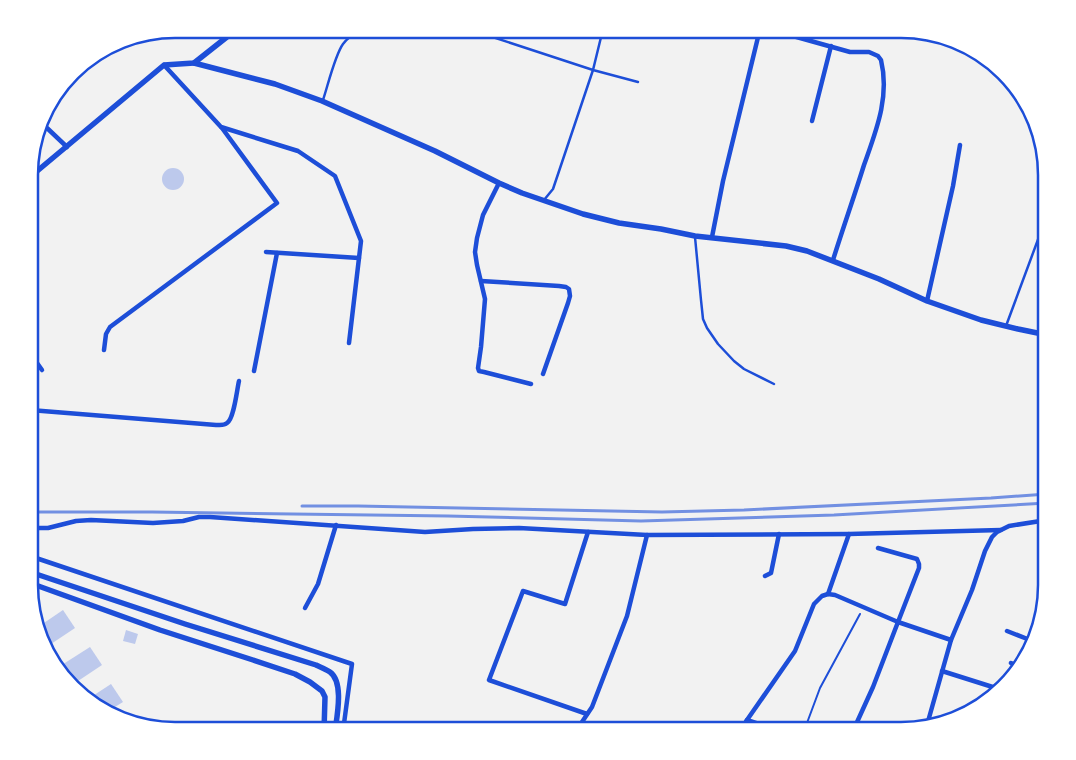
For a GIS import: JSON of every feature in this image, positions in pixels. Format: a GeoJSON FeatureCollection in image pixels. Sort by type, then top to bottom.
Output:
{"type":"FeatureCollection","features":[{"type":"Feature","properties":{"kind":"street"},"geometry":{"type":"LineString","coordinates":[[194,63],[226,38]]}},
{"type":"Feature","properties":{"kind":"street"},"geometry":{"type":"LineString","coordinates":[[712,237],[758,38]]}},
{"type":"Feature","properties":{"kind":"street"},"geometry":{"type":"LineString","coordinates":[[801,38],[850,52],[869,52],[878,56],[882,65],[884,93],[879,119],[832,260]]}},
{"type":"Feature","properties":{"kind":"street"},"geometry":{"type":"LineString","coordinates":[[812,121],[831,46]]}},
{"type":"Feature","properties":{"kind":"street"},"geometry":{"type":"LineString","coordinates":[[38,171],[164,65],[194,63],[275,84],[322,101],[435,150],[499,183],[599,219],[695,236],[797,248],[817,254],[927,300],[981,320],[1038,333]]}},
{"type":"Feature","properties":{"kind":"street"},"geometry":{"type":"LineString","coordinates":[[104,350],[106,334],[110,327],[277,204],[221,127],[164,65]]}},
{"type":"Feature","properties":{"kind":"street"},"geometry":{"type":"LineString","coordinates":[[46,127],[67,147]]}},
{"type":"Feature","properties":{"kind":"street"},"geometry":{"type":"LineString","coordinates":[[221,127],[298,151],[335,176],[361,241],[349,343]]}},
{"type":"Feature","properties":{"kind":"street"},"geometry":{"type":"LineString","coordinates":[[927,300],[953,186],[960,145]]}},
{"type":"Feature","properties":{"kind":"street"},"geometry":{"type":"LineString","coordinates":[[499,183],[483,215],[475,252],[485,299],[478,368],[484,372],[531,384]]}},
{"type":"Feature","properties":{"kind":"street"},"geometry":{"type":"LineString","coordinates":[[266,252],[359,258]]}},
{"type":"Feature","properties":{"kind":"street"},"geometry":{"type":"LineString","coordinates":[[254,371],[277,253]]}},
{"type":"Feature","properties":{"kind":"street"},"geometry":{"type":"LineString","coordinates":[[481,281],[559,286],[569,289],[568,304],[543,374]]}},
{"type":"Feature","properties":{"kind":"street"},"geometry":{"type":"LineString","coordinates":[[38,364],[42,370]]}},
{"type":"Feature","properties":{"kind":"street"},"geometry":{"type":"LineString","coordinates":[[38,411],[225,425],[230,420],[239,381]]}},
{"type":"Feature","properties":{"kind":"street"},"geometry":{"type":"LineString","coordinates":[[38,528],[48,528],[81,520],[153,523],[183,521],[210,516],[425,532],[510,528],[647,534],[849,534],[1001,530]]}},
{"type":"Feature","properties":{"kind":"street"},"geometry":{"type":"LineString","coordinates":[[929,719],[951,640],[992,537],[1009,526],[1038,521]]}},
{"type":"Feature","properties":{"kind":"street"},"geometry":{"type":"LineString","coordinates":[[305,608],[318,584],[336,525]]}},
{"type":"Feature","properties":{"kind":"street"},"geometry":{"type":"LineString","coordinates":[[587,714],[489,680],[523,591],[565,604],[588,532]]}},
{"type":"Feature","properties":{"kind":"street"},"geometry":{"type":"LineString","coordinates":[[582,722],[592,707],[627,616],[647,534]]}},
{"type":"Feature","properties":{"kind":"street"},"geometry":{"type":"LineString","coordinates":[[765,576],[771,573],[779,534]]}},
{"type":"Feature","properties":{"kind":"street"},"geometry":{"type":"LineString","coordinates":[[828,594],[849,534]]}},
{"type":"Feature","properties":{"kind":"street"},"geometry":{"type":"LineString","coordinates":[[858,722],[919,568],[916,559],[878,548]]}},
{"type":"Feature","properties":{"kind":"street"},"geometry":{"type":"LineString","coordinates":[[38,559],[352,664],[344,722]]}},
{"type":"Feature","properties":{"kind":"street"},"geometry":{"type":"LineString","coordinates":[[38,575],[194,627],[316,665],[331,672],[338,688],[337,722]]}},
{"type":"Feature","properties":{"kind":"street"},"geometry":{"type":"LineString","coordinates":[[38,587],[160,630],[295,674],[322,691],[325,697],[324,722]]}},
{"type":"Feature","properties":{"kind":"street"},"geometry":{"type":"LineString","coordinates":[[753,722],[747,720],[795,652],[814,604],[822,596],[828,594],[835,595],[898,622],[951,640]]}},
{"type":"Feature","properties":{"kind":"street"},"geometry":{"type":"LineString","coordinates":[[1007,630],[1027,639]]}},
{"type":"Feature","properties":{"kind":"street"},"geometry":{"type":"LineString","coordinates":[[942,671],[992,688]]}},
{"type":"Feature","properties":{"kind":"lane"},"geometry":{"type":"LineString","coordinates":[[322,101],[338,53],[342,45],[349,38]]}},
{"type":"Feature","properties":{"kind":"lane"},"geometry":{"type":"LineString","coordinates":[[495,38],[593,70],[638,82]]}},
{"type":"Feature","properties":{"kind":"lane"},"geometry":{"type":"LineString","coordinates":[[544,200],[553,189],[593,70],[601,38]]}},
{"type":"Feature","properties":{"kind":"lane"},"geometry":{"type":"LineString","coordinates":[[695,236],[701,305],[703,319],[707,328],[718,344],[734,361],[744,369],[774,384]]}},
{"type":"Feature","properties":{"kind":"lane"},"geometry":{"type":"LineString","coordinates":[[1006,326],[1038,242]]}},
{"type":"Feature","properties":{"kind":"path"},"geometry":{"type":"LineString","coordinates":[[807,722],[820,688],[863,608]]}},
{"type":"Feature","properties":{"kind":"building"},"geometry":{"type":"Polygon","coordinates":[[[173,168],[181,171],[184,179],[181,187],[173,190],[165,187],[162,179],[165,171],[173,168]]]}},
{"type":"Feature","properties":{"kind":"building"},"geometry":{"type":"Polygon","coordinates":[[[63,610],[75,628],[51,644],[43,624],[63,610]]]}},
{"type":"Feature","properties":{"kind":"building"},"geometry":{"type":"Polygon","coordinates":[[[126,630],[138,634],[135,644],[123,641],[126,630]]]}},
{"type":"Feature","properties":{"kind":"building"},"geometry":{"type":"Polygon","coordinates":[[[90,647],[102,665],[77,682],[63,664],[90,647]]]}},
{"type":"Feature","properties":{"kind":"building"},"geometry":{"type":"Polygon","coordinates":[[[111,684],[123,702],[114,708],[93,696],[111,684]]]}},
{"type":"Feature","properties":{"kind":"railway"},"geometry":{"type":"LineString","coordinates":[[302,506],[662,512],[744,510],[1038,495]]}},
{"type":"Feature","properties":{"kind":"railway"},"geometry":{"type":"LineString","coordinates":[[38,512],[448,516],[641,521],[834,515],[1038,504]]}}]}
